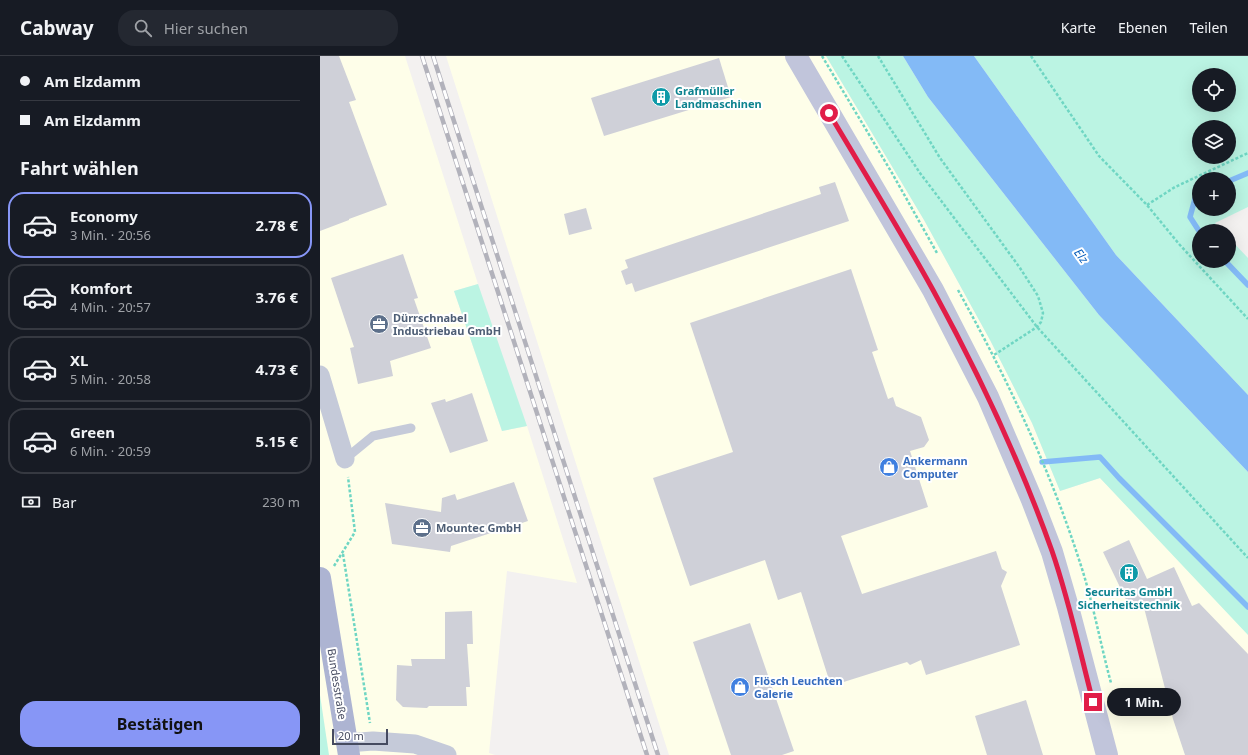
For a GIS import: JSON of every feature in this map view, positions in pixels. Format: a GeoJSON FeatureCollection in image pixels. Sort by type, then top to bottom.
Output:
{"type":"FeatureCollection","features":[{"type":"Feature","properties":{"kind":"main road","name":"Bundesstraße"},"geometry":{"type":"LineString","coordinates":[[320,578],[348,749]]}},
{"type":"Feature","properties":{"kind":"street"},"geometry":{"type":"LineString","coordinates":[[796,56],[933,290],[988,397],[1032,500],[1052,552],[1107,755]]}},
{"type":"Feature","properties":{"kind":"street"},"geometry":{"type":"LineString","coordinates":[[320,375],[345,459]]}},
{"type":"Feature","properties":{"kind":"street"},"geometry":{"type":"LineString","coordinates":[[348,749],[374,741],[415,744],[447,755]]}},
{"type":"Feature","properties":{"kind":"lane"},"geometry":{"type":"LineString","coordinates":[[345,459],[373,436],[411,428]]}},
{"type":"Feature","properties":{"kind":"path"},"geometry":{"type":"LineString","coordinates":[[842,56],[920,173],[1037,327],[1248,558]]}},
{"type":"Feature","properties":{"kind":"path"},"geometry":{"type":"LineString","coordinates":[[878,56],[940,158],[1020,268],[1038,296],[1044,313],[1041,322],[1037,327],[994,355]]}},
{"type":"Feature","properties":{"kind":"path"},"geometry":{"type":"LineString","coordinates":[[1031,56],[1099,156],[1147,205],[1179,244],[1248,319]]}},
{"type":"Feature","properties":{"kind":"path"},"geometry":{"type":"LineString","coordinates":[[1147,205],[1175,187],[1248,153]]}},
{"type":"Feature","properties":{"kind":"path"},"geometry":{"type":"LineString","coordinates":[[345,459],[355,532],[342,554],[374,741]]}},
{"type":"Feature","properties":{"kind":"shaded area"},"geometry":{"type":"Polygon","coordinates":[[[320,56],[405,56],[478,284],[454,291],[502,431],[527,426],[577,583],[507,571],[489,753],[495,755],[328,755],[320,699],[320,56]]]}},
{"type":"Feature","properties":{"kind":"shaded area"},"geometry":{"type":"Polygon","coordinates":[[[446,56],[826,56],[924,220],[990,340],[1032,423],[1060,491],[1100,478],[1248,632],[1248,755],[669,755],[446,56]]]}},
{"type":"Feature","properties":{"kind":"green space"},"geometry":{"type":"Polygon","coordinates":[[[826,56],[903,56],[928,97],[1099,315],[1248,472],[1248,635],[1100,478],[1060,491],[1032,423],[990,340],[924,220],[826,56]]]}},
{"type":"Feature","properties":{"kind":"green space"},"geometry":{"type":"Polygon","coordinates":[[[974,56],[1248,56],[1248,207],[1236,213],[1236,172],[1192,172],[1192,216],[1229,216],[1215,223],[1216,224],[1192,224],[1192,268],[1236,268],[1236,245],[1248,258],[1248,395],[1116,255],[974,56]]]}},
{"type":"Feature","properties":{"kind":"green space"},"geometry":{"type":"Polygon","coordinates":[[[478,284],[527,426],[502,431],[454,291],[478,284]]]}},
{"type":"Feature","properties":{"kind":"green space"},"geometry":{"type":"Polygon","coordinates":[[[320,695],[329,755],[320,755],[320,695]]]}},
{"type":"Feature","properties":{"kind":"water","name":"Elz"},"geometry":{"type":"Polygon","coordinates":[[[903,56],[974,56],[1116,255],[1248,395],[1248,472],[1099,315],[928,97],[903,56]]]}},
{"type":"Feature","properties":{"kind":"building"},"geometry":{"type":"Polygon","coordinates":[[[320,56],[339,56],[356,100],[349,102],[387,205],[320,231],[320,56]]]}},
{"type":"Feature","properties":{"kind":"building","name":"Grafmüller Landmaschinen"},"geometry":{"type":"Polygon","coordinates":[[[719,58],[731,97],[604,136],[591,98],[719,58]]]}},
{"type":"Feature","properties":{"kind":"building"},"geometry":{"type":"Polygon","coordinates":[[[835,182],[849,221],[635,292],[632,283],[626,285],[621,271],[628,268],[625,260],[821,194],[819,187],[835,182]]]}},
{"type":"Feature","properties":{"kind":"building"},"geometry":{"type":"Polygon","coordinates":[[[586,208],[592,229],[569,235],[564,214],[586,208]]]}},
{"type":"Feature","properties":{"kind":"building"},"geometry":{"type":"Polygon","coordinates":[[[403,254],[418,298],[414,299],[431,348],[390,361],[393,376],[358,384],[350,348],[354,347],[331,278],[403,254]]]}},
{"type":"Feature","properties":{"kind":"building"},"geometry":{"type":"Polygon","coordinates":[[[851,269],[878,350],[872,352],[888,399],[893,397],[896,406],[921,417],[929,440],[924,447],[910,451],[928,507],[841,536],[862,594],[996,551],[1002,569],[1007,572],[1001,586],[1020,645],[926,675],[921,660],[910,665],[907,662],[831,686],[801,592],[778,600],[765,560],[690,586],[653,478],[733,452],[690,323],[851,269]]]}},
{"type":"Feature","properties":{"kind":"building"},"geometry":{"type":"Polygon","coordinates":[[[472,393],[488,441],[450,453],[431,403],[445,399],[446,402],[472,393]]]}},
{"type":"Feature","properties":{"kind":"building"},"geometry":{"type":"Polygon","coordinates":[[[514,482],[528,521],[451,546],[450,552],[392,544],[385,503],[441,512],[442,498],[455,494],[457,500],[514,482]]]}},
{"type":"Feature","properties":{"kind":"building"},"geometry":{"type":"Polygon","coordinates":[[[1129,540],[1147,579],[1174,567],[1192,606],[1199,603],[1248,654],[1248,755],[1185,755],[1173,719],[1143,604],[1131,610],[1103,552],[1129,540]]]}},
{"type":"Feature","properties":{"kind":"building"},"geometry":{"type":"Polygon","coordinates":[[[472,611],[473,644],[467,644],[470,687],[466,687],[467,706],[429,706],[427,708],[403,707],[396,700],[397,665],[412,666],[411,659],[445,659],[445,612],[472,611]]]}},
{"type":"Feature","properties":{"kind":"building"},"geometry":{"type":"Polygon","coordinates":[[[750,623],[794,751],[782,755],[731,755],[693,642],[750,623]]]}},
{"type":"Feature","properties":{"kind":"building"},"geometry":{"type":"Polygon","coordinates":[[[1026,700],[1043,755],[987,755],[975,716],[1026,700]]]}},
{"type":"Feature","properties":{"kind":"waterway"},"geometry":{"type":"LineString","coordinates":[[1236,178],[1248,173]]}},
{"type":"Feature","properties":{"kind":"waterway"},"geometry":{"type":"LineString","coordinates":[[1192,210],[1190,217],[1194,224]]}},
{"type":"Feature","properties":{"kind":"waterway"},"geometry":{"type":"LineString","coordinates":[[1232,268],[1248,285]]}},
{"type":"Feature","properties":{"kind":"waterway"},"geometry":{"type":"LineString","coordinates":[[1042,462],[1100,457],[1119,478],[1248,607]]}},
{"type":"Feature","properties":{"kind":"railway"},"geometry":{"type":"LineString","coordinates":[[422,56],[647,755]]}},
{"type":"Feature","properties":{"kind":"railway"},"geometry":{"type":"LineString","coordinates":[[433,56],[658,755]]}},
{"type":"Feature","properties":{"kind":"place","name":"Grafmüller Landmaschinen"},"geometry":{"type":"Point","coordinates":[661,97]}},
{"type":"Feature","properties":{"kind":"place","name":"Dürrschnabel Industriebau GmbH"},"geometry":{"type":"Point","coordinates":[379,324]}},
{"type":"Feature","properties":{"kind":"place","name":"Ankermann Computer"},"geometry":{"type":"Point","coordinates":[889,467]}},
{"type":"Feature","properties":{"kind":"place","name":"Mountec GmbH"},"geometry":{"type":"Point","coordinates":[422,528]}},
{"type":"Feature","properties":{"kind":"place","name":"Securitas GmbH Sicherheitstechnik"},"geometry":{"type":"Point","coordinates":[1129,573]}},
{"type":"Feature","properties":{"kind":"place","name":"Flösch Leuchten Galerie"},"geometry":{"type":"Point","coordinates":[740,687]}},
{"type":"Feature","properties":{"kind":"route"},"geometry":{"type":"LineString","coordinates":[[829,113],[901,233],[933,290],[988,397],[1017,462],[1052,552],[1093,702]]}}]}
